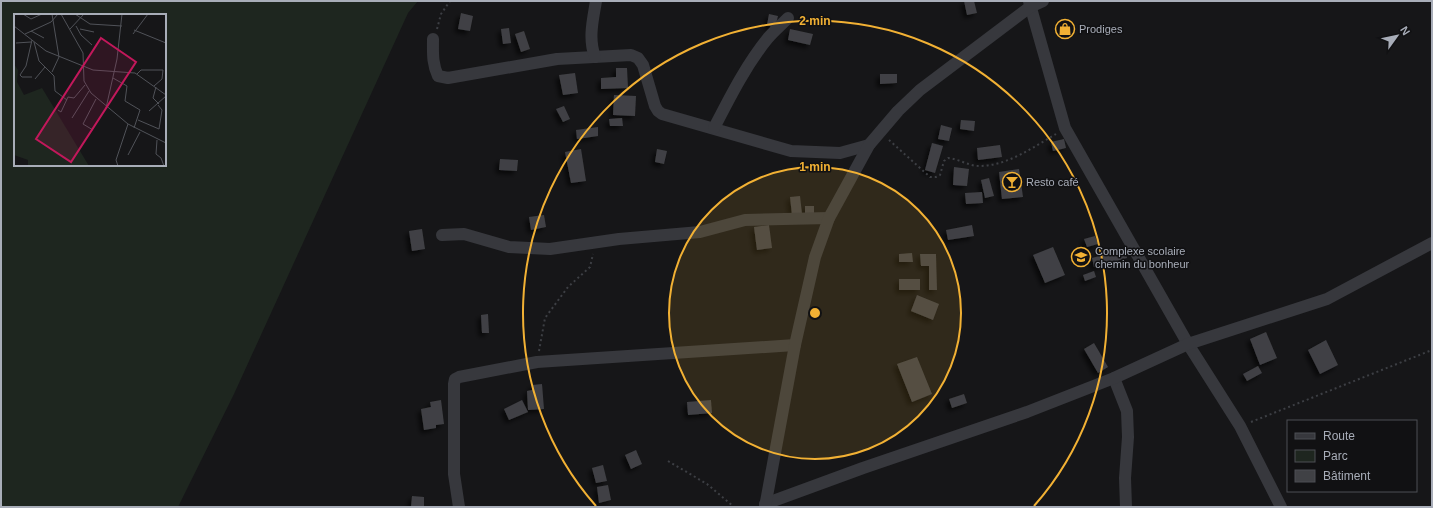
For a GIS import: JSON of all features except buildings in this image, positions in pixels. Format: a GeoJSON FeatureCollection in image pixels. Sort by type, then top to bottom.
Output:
{"type":"FeatureCollection","features":[{"type":"Feature","properties":{"kind":"street"},"geometry":{"type":"LineString","coordinates":[[595,57],[592,47],[591,34],[596,1]]}},
{"type":"Feature","properties":{"kind":"street"},"geometry":{"type":"LineString","coordinates":[[765,506],[796,345],[815,257],[829,218],[869,145],[898,111],[920,90],[1030,4],[1043,1]]}},
{"type":"Feature","properties":{"kind":"street"},"geometry":{"type":"LineString","coordinates":[[1030,4],[1065,128],[1188,344],[1240,426],[1281,507]]}},
{"type":"Feature","properties":{"kind":"street"},"geometry":{"type":"LineString","coordinates":[[714,128],[734,90],[751,63],[769,37],[788,18]]}},
{"type":"Feature","properties":{"kind":"street"},"geometry":{"type":"LineString","coordinates":[[433,39],[432,57],[434,68],[438,76],[448,78],[557,59],[631,55],[638,58],[643,65],[658,111],[662,114],[791,150],[840,153],[869,145]]}},
{"type":"Feature","properties":{"kind":"street"},"geometry":{"type":"LineString","coordinates":[[442,235],[464,234],[509,247],[550,250],[596,244],[619,239],[700,232],[745,220],[829,218]]}},
{"type":"Feature","properties":{"kind":"street"},"geometry":{"type":"LineString","coordinates":[[765,506],[863,468],[1027,412],[1114,378],[1188,344],[1328,299],[1432,243]]}},
{"type":"Feature","properties":{"kind":"street"},"geometry":{"type":"LineString","coordinates":[[459,507],[454,474],[454,384],[455,380],[459,377],[536,362],[796,345]]}},
{"type":"Feature","properties":{"kind":"street"},"geometry":{"type":"LineString","coordinates":[[1114,378],[1127,411],[1128,437],[1125,478],[1126,507]]}},
{"type":"Feature","properties":{"kind":"path"},"geometry":{"type":"LineString","coordinates":[[433,39],[441,14],[450,1]]}},
{"type":"Feature","properties":{"kind":"path"},"geometry":{"type":"LineString","coordinates":[[880,131],[930,177],[936,177],[940,175],[944,161],[948,158],[977,166],[1001,164],[1031,149],[1065,128]]}},
{"type":"Feature","properties":{"kind":"path"},"geometry":{"type":"LineString","coordinates":[[536,362],[545,318],[568,287],[590,267],[596,244]]}},
{"type":"Feature","properties":{"kind":"path"},"geometry":{"type":"LineString","coordinates":[[1240,426],[1432,350]]}},
{"type":"Feature","properties":{"kind":"path"},"geometry":{"type":"LineString","coordinates":[[668,461],[707,484],[734,507]]}},
{"type":"Feature","properties":{"kind":"green space"},"geometry":{"type":"Polygon","coordinates":[[[1,1],[418,1],[408,13],[234,394],[178,507],[1,507],[1,1]]]}},
{"type":"Feature","properties":{"kind":"place","name":"Prodiges"},"geometry":{"type":"Point","coordinates":[1065,29]}},
{"type":"Feature","properties":{"kind":"place","name":"Resto café"},"geometry":{"type":"Point","coordinates":[1012,182]}},
{"type":"Feature","properties":{"kind":"place","name":"Complexe scolaire chemin du bonheur"},"geometry":{"type":"Point","coordinates":[1081,257]}}]}
